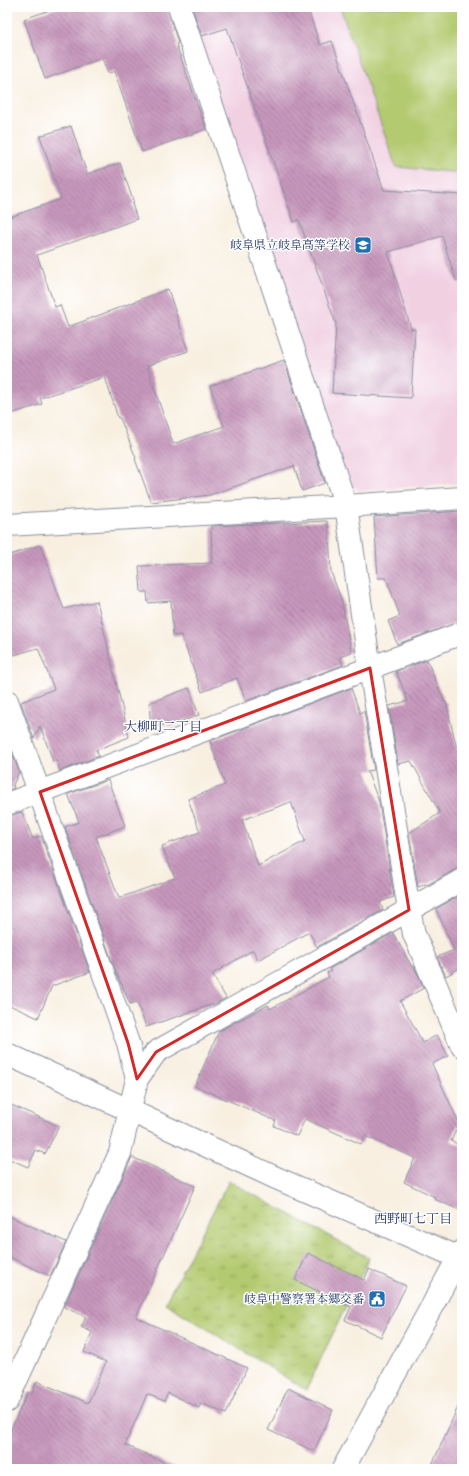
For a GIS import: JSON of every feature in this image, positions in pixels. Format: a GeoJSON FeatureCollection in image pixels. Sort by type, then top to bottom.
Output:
{"type":"FeatureCollection","features":[{"type":"Feature","properties":{"kind":"street"},"geometry":{"type":"LineString","coordinates":[[178,7],[346,506],[370,668],[414,934],[462,1046]]}},
{"type":"Feature","properties":{"kind":"street"},"geometry":{"type":"LineString","coordinates":[[7,525],[462,498]]}},
{"type":"Feature","properties":{"kind":"street"},"geometry":{"type":"LineString","coordinates":[[7,804],[462,634]]}},
{"type":"Feature","properties":{"kind":"street"},"geometry":{"type":"LineString","coordinates":[[7,701],[128,1043],[137,1079]]}},
{"type":"Feature","properties":{"kind":"street"},"geometry":{"type":"LineString","coordinates":[[7,1401],[120,1153],[137,1079],[156,1052],[462,880]]}},
{"type":"Feature","properties":{"kind":"street"},"geometry":{"type":"LineString","coordinates":[[7,1054],[281,1180],[461,1256],[343,1469]]}},
{"type":"Feature","properties":{"kind":"highlighted area"},"geometry":{"type":"Polygon","coordinates":[[[370,668],[409,910],[156,1052],[137,1079],[128,1043],[40,792],[370,668]]]}},
{"type":"Feature","properties":{"kind":"shaded area","name":"岐阜県立岐阜高等学校"},"geometry":{"type":"Polygon","coordinates":[[[183,7],[462,7],[462,483],[360,491],[346,483],[183,7]]]}},
{"type":"Feature","properties":{"kind":"green space"},"geometry":{"type":"Polygon","coordinates":[[[340,7],[462,7],[462,173],[396,167],[340,7]]]}},
{"type":"Feature","properties":{"kind":"green space"},"geometry":{"type":"Polygon","coordinates":[[[229,1181],[369,1258],[306,1390],[165,1303],[229,1181]]]}},
{"type":"Feature","properties":{"kind":"building"},"geometry":{"type":"Polygon","coordinates":[[[59,7],[167,7],[178,43],[176,44],[206,129],[142,152],[114,71],[108,74],[102,58],[45,79],[24,19],[59,7]]]}},
{"type":"Feature","properties":{"kind":"building"},"geometry":{"type":"Polygon","coordinates":[[[192,7],[307,7],[320,45],[332,41],[384,190],[462,195],[462,280],[456,281],[442,236],[388,252],[411,329],[415,329],[411,398],[332,393],[336,324],[299,220],[294,222],[227,28],[202,36],[192,7]]]}},
{"type":"Feature","properties":{"kind":"building"},"geometry":{"type":"Polygon","coordinates":[[[71,126],[87,174],[120,163],[134,203],[132,204],[137,219],[37,255],[55,307],[60,305],[68,327],[168,289],[188,351],[147,366],[173,444],[224,426],[210,386],[284,360],[325,483],[302,491],[294,466],[210,495],[151,502],[135,459],[136,458],[120,418],[118,418],[105,377],[40,398],[42,404],[14,413],[7,392],[7,218],[61,199],[40,136],[71,126]]]}},
{"type":"Feature","properties":{"kind":"building"},"geometry":{"type":"Polygon","coordinates":[[[462,511],[462,621],[397,644],[388,621],[400,616],[386,578],[378,578],[374,517],[462,511]]]}},
{"type":"Feature","properties":{"kind":"building"},"geometry":{"type":"Polygon","coordinates":[[[327,521],[331,572],[342,602],[351,652],[340,657],[343,665],[246,701],[237,678],[202,692],[181,635],[173,636],[171,601],[148,603],[147,592],[141,592],[139,566],[212,563],[211,526],[327,521]]]}},
{"type":"Feature","properties":{"kind":"building"},"geometry":{"type":"Polygon","coordinates":[[[40,545],[64,609],[97,601],[129,737],[96,750],[99,756],[60,771],[56,760],[53,761],[40,726],[34,739],[21,702],[54,689],[38,648],[7,657],[7,556],[40,545]]]}},
{"type":"Feature","properties":{"kind":"building"},"geometry":{"type":"Polygon","coordinates":[[[427,660],[441,694],[442,693],[444,702],[446,702],[462,771],[462,868],[456,869],[427,885],[418,887],[409,833],[440,813],[411,761],[398,764],[389,706],[408,701],[396,671],[427,660]]]}},
{"type":"Feature","properties":{"kind":"building"},"geometry":{"type":"Polygon","coordinates":[[[189,688],[199,715],[169,726],[167,723],[151,729],[149,703],[189,688]]]}},
{"type":"Feature","properties":{"kind":"building"},"geometry":{"type":"Polygon","coordinates":[[[351,688],[360,713],[364,711],[374,770],[367,771],[379,802],[394,897],[380,902],[383,910],[317,947],[309,932],[258,960],[253,950],[212,974],[226,998],[217,1003],[146,1027],[137,1002],[130,1004],[113,964],[65,827],[79,822],[68,794],[108,780],[125,826],[96,837],[119,898],[175,878],[162,846],[200,832],[188,799],[225,785],[210,741],[351,688]],[[291,802],[242,820],[258,866],[305,841],[291,802]]]}},
{"type":"Feature","properties":{"kind":"building"},"geometry":{"type":"Polygon","coordinates":[[[7,738],[19,772],[13,785],[14,788],[7,791],[7,738]]]}},
{"type":"Feature","properties":{"kind":"building"},"geometry":{"type":"Polygon","coordinates":[[[22,812],[33,839],[41,836],[90,972],[52,986],[38,1018],[7,1004],[7,816],[22,812]]]}},
{"type":"Feature","properties":{"kind":"building"},"geometry":{"type":"Polygon","coordinates":[[[462,894],[462,969],[461,967],[446,976],[437,957],[454,950],[436,909],[462,894]]]}},
{"type":"Feature","properties":{"kind":"building"},"geometry":{"type":"Polygon","coordinates":[[[393,933],[412,967],[414,966],[424,988],[400,1001],[423,1043],[437,1035],[448,1056],[432,1064],[459,1123],[451,1141],[462,1146],[462,1211],[434,1199],[435,1197],[404,1182],[415,1158],[365,1136],[361,1144],[305,1119],[297,1136],[274,1126],[276,1121],[195,1086],[219,1031],[268,1005],[270,1009],[329,977],[327,973],[331,971],[329,969],[393,933]]]}},
{"type":"Feature","properties":{"kind":"building"},"geometry":{"type":"Polygon","coordinates":[[[7,1103],[59,1126],[45,1154],[36,1150],[28,1167],[7,1158],[7,1103]]]}},
{"type":"Feature","properties":{"kind":"building"},"geometry":{"type":"Polygon","coordinates":[[[132,1157],[195,1186],[136,1317],[247,1368],[226,1414],[201,1403],[199,1408],[168,1393],[164,1401],[147,1394],[125,1445],[180,1469],[7,1469],[7,1438],[28,1392],[32,1394],[37,1381],[88,1403],[106,1362],[84,1352],[92,1332],[81,1327],[86,1317],[64,1307],[132,1157]]]}},
{"type":"Feature","properties":{"kind":"building"},"geometry":{"type":"Polygon","coordinates":[[[7,1215],[66,1242],[50,1276],[7,1256],[7,1215]]]}},
{"type":"Feature","properties":{"kind":"building"},"geometry":{"type":"Polygon","coordinates":[[[308,1253],[364,1280],[369,1269],[406,1286],[381,1337],[345,1320],[351,1307],[295,1280],[308,1253]]]}},
{"type":"Feature","properties":{"kind":"building"},"geometry":{"type":"Polygon","coordinates":[[[288,1388],[333,1410],[314,1451],[268,1430],[288,1388]]]}},
{"type":"Feature","properties":{"kind":"building"},"geometry":{"type":"Polygon","coordinates":[[[462,1398],[462,1469],[430,1469],[462,1398]]]}},
{"type":"Feature","properties":{"kind":"place","name":"岐阜県立岐阜高等学校"},"geometry":{"type":"Point","coordinates":[363,245]}},
{"type":"Feature","properties":{"kind":"place","name":"岐阜中警察署本郷交番"},"geometry":{"type":"Point","coordinates":[377,1299]}},
{"type":"Feature","properties":{"kind":"district","name":"大柳町二丁目"},"geometry":{"type":"Point","coordinates":[163,726]}},
{"type":"Feature","properties":{"kind":"district","name":"西野町七丁目"},"geometry":{"type":"Point","coordinates":[413,1218]}}]}
